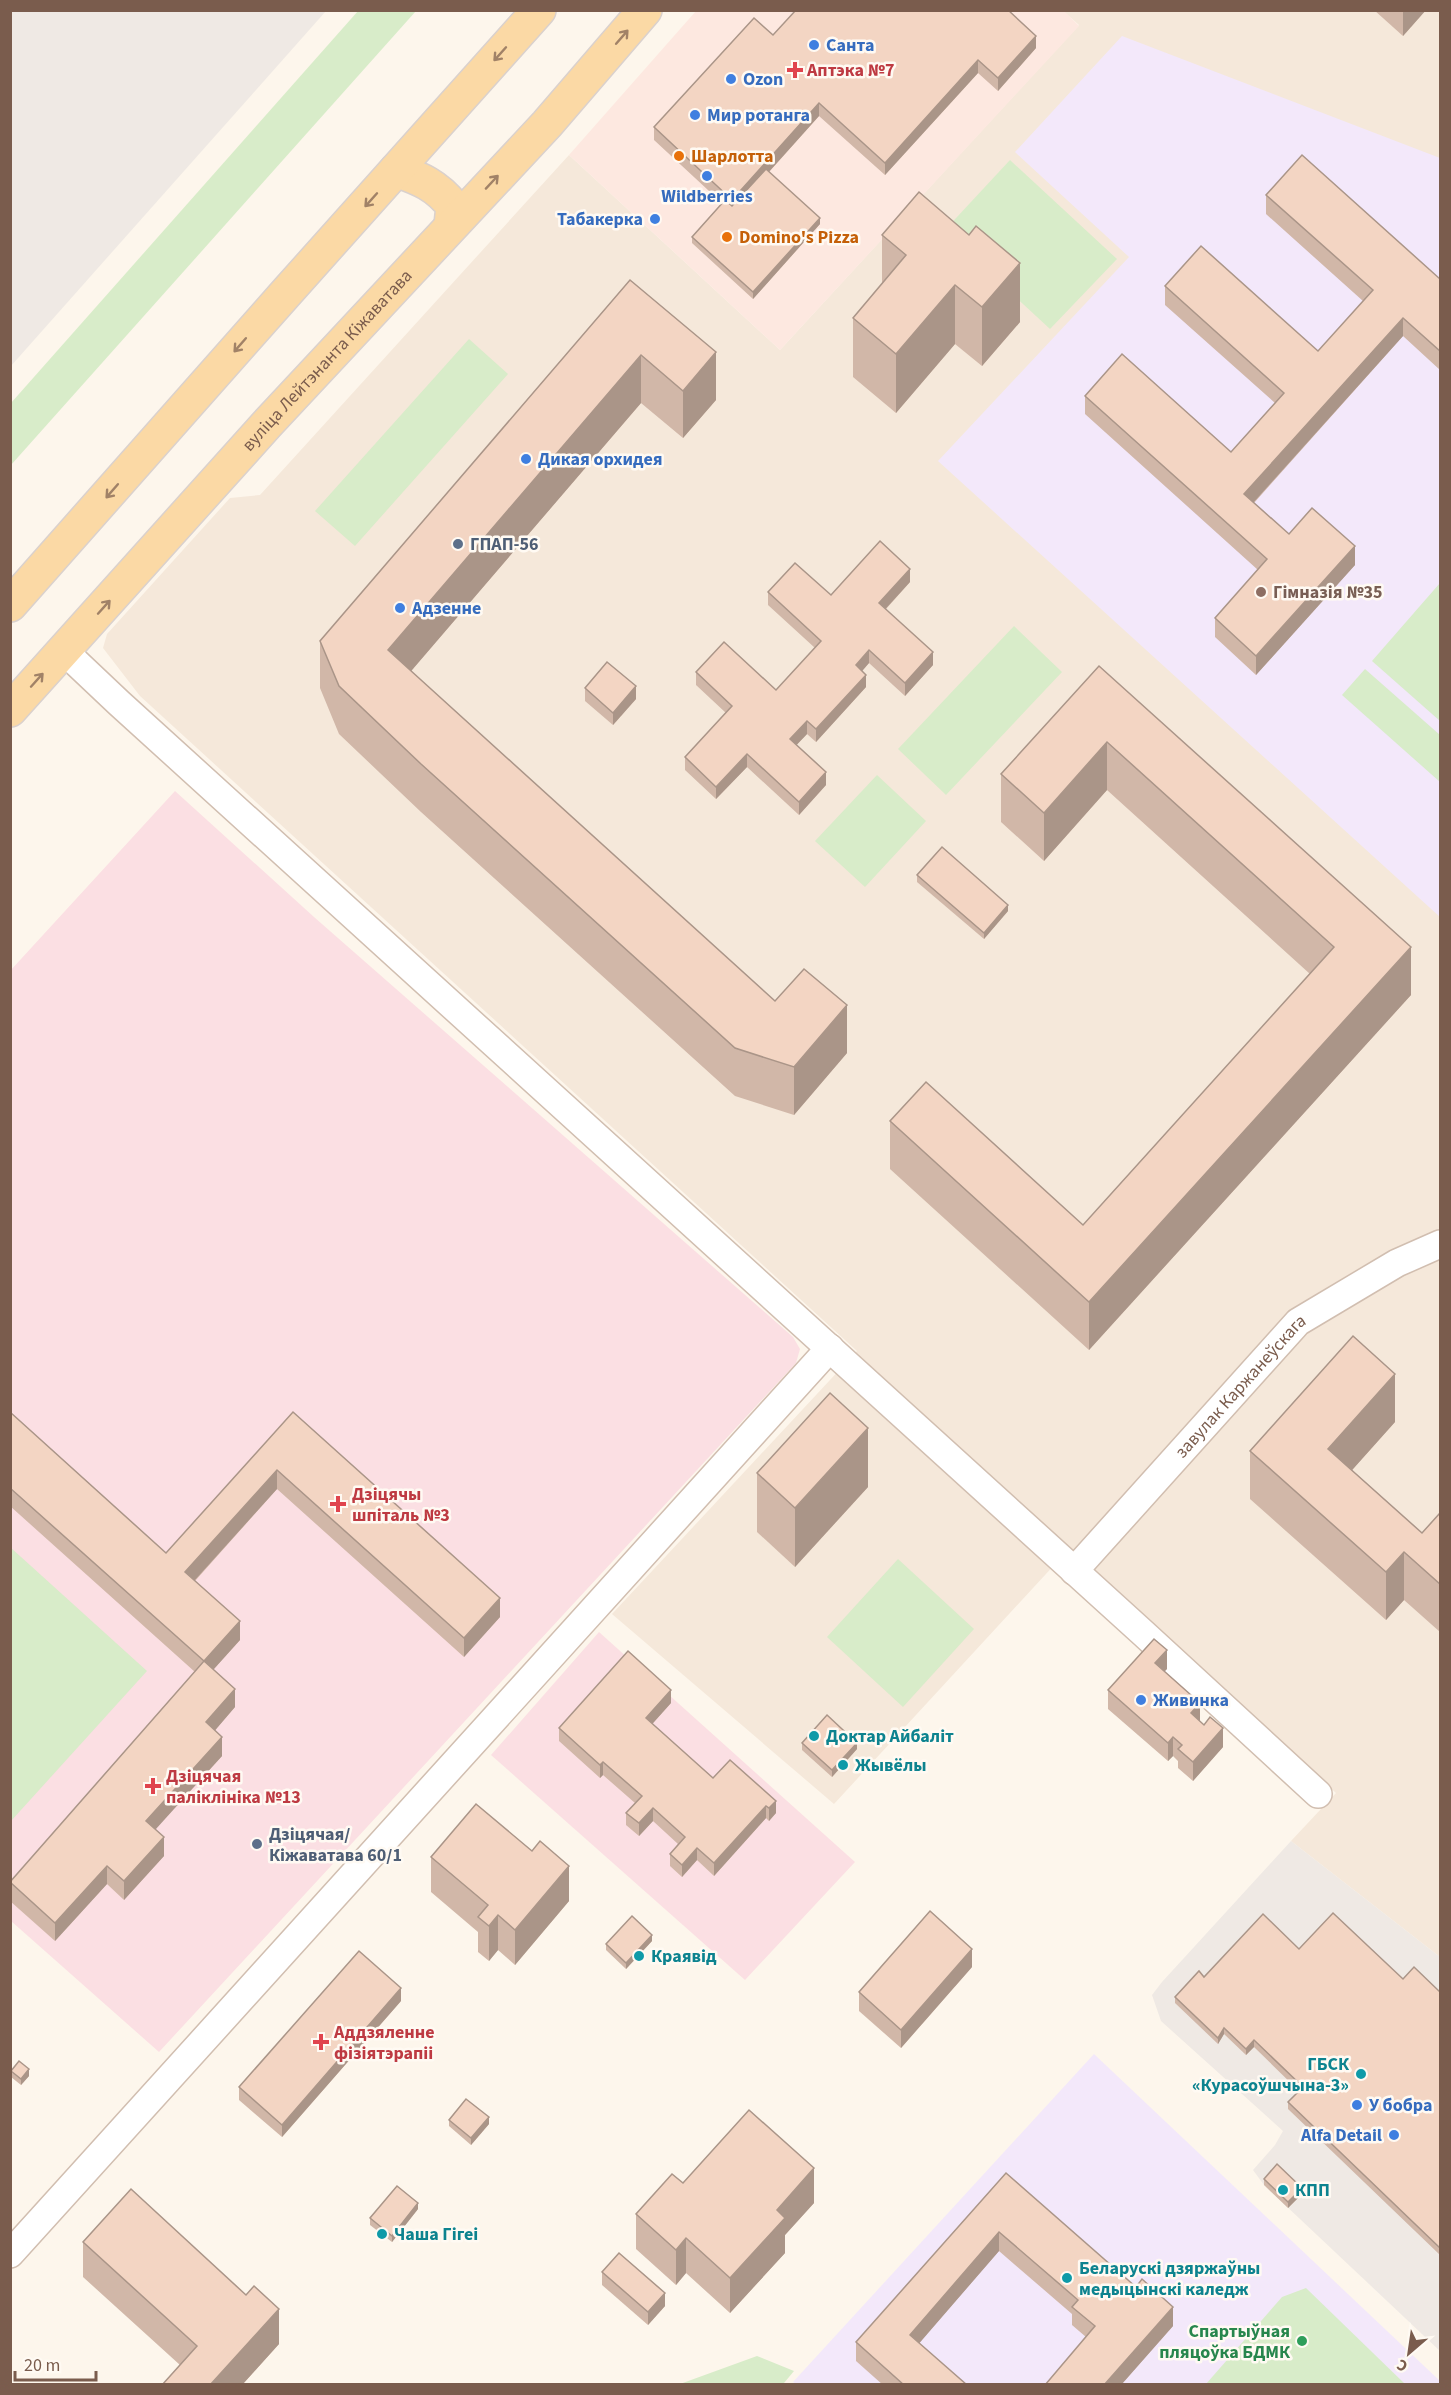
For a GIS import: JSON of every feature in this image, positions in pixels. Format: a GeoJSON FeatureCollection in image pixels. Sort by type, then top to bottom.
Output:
{"type":"FeatureCollection","features":[{"type":"Feature","properties":{"kind":"main road"},"geometry":{"type":"LineString","coordinates":[[10,605],[539,10]]}},
{"type":"Feature","properties":{"kind":"main road","name":"вуліца Лейтэнанта Кіжаватава"},"geometry":{"type":"LineString","coordinates":[[10,710],[267,424],[546,124],[645,10]]}},
{"type":"Feature","properties":{"kind":"main road"},"geometry":{"type":"LineString","coordinates":[[396,170],[418,178],[440,190],[453,206],[452,225]]}},
{"type":"Feature","properties":{"kind":"street"},"geometry":{"type":"LineString","coordinates":[[64,651],[1318,1794]]}},
{"type":"Feature","properties":{"kind":"street","name":"завулак Каржанеўскага"},"geometry":{"type":"LineString","coordinates":[[1074,1570],[1298,1322],[1397,1263],[1440,1244]]}},
{"type":"Feature","properties":{"kind":"street"},"geometry":{"type":"LineString","coordinates":[[10,2254],[830,1348]]}},
{"type":"Feature","properties":{"kind":"shaded area"},"geometry":{"type":"Polygon","coordinates":[[[1063,10],[1079,26],[780,350],[569,155],[696,11],[1063,10]]]}},
{"type":"Feature","properties":{"kind":"shaded area"},"geometry":{"type":"Polygon","coordinates":[[[10,11],[326,11],[11,366],[10,11]]]}},
{"type":"Feature","properties":{"kind":"shaded area"},"geometry":{"type":"Polygon","coordinates":[[[1063,11],[1440,11],[1440,1957],[1291,1841],[1336,1793],[1069,1549],[834,1804],[612,1614],[857,1351],[140,696],[103,648],[107,634],[230,498],[260,495],[569,155],[780,350],[1079,25],[1063,11]]]}},
{"type":"Feature","properties":{"kind":"shaded area","name":"Гімназія №35"},"geometry":{"type":"Polygon","coordinates":[[[1122,36],[1440,158],[1440,917],[938,461],[1129,257],[1015,152],[1122,36]]]}},
{"type":"Feature","properties":{"kind":"shaded area","name":"Дзіцячы шпіталь №3"},"geometry":{"type":"Polygon","coordinates":[[[175,791],[314,917],[793,1337],[800,1349],[796,1363],[159,2052],[11,1921],[10,971],[175,791]]]}},
{"type":"Feature","properties":{"kind":"shaded area"},"geometry":{"type":"Polygon","coordinates":[[[599,1632],[855,1862],[745,1980],[491,1755],[599,1632]]]}},
{"type":"Feature","properties":{"kind":"shaded area"},"geometry":{"type":"Polygon","coordinates":[[[1291,1841],[1440,1957],[1440,2351],[1264,2185],[1253,2170],[1275,2145],[1283,2131],[1161,2021],[1152,1995],[1291,1841]]]}},
{"type":"Feature","properties":{"kind":"shaded area"},"geometry":{"type":"Polygon","coordinates":[[[1094,2054],[1440,2381],[1440,2384],[796,2384],[793,2382],[1094,2054]]]}},
{"type":"Feature","properties":{"kind":"green space"},"geometry":{"type":"Polygon","coordinates":[[[358,11],[416,11],[11,465],[11,403],[358,11]]]}},
{"type":"Feature","properties":{"kind":"green space"},"geometry":{"type":"Polygon","coordinates":[[[1010,160],[1117,259],[1050,329],[944,231],[1010,160]]]}},
{"type":"Feature","properties":{"kind":"green space"},"geometry":{"type":"Polygon","coordinates":[[[469,339],[508,374],[355,546],[315,511],[469,339]]]}},
{"type":"Feature","properties":{"kind":"green space"},"geometry":{"type":"Polygon","coordinates":[[[1440,583],[1440,721],[1372,661],[1440,583]]]}},
{"type":"Feature","properties":{"kind":"green space"},"geometry":{"type":"Polygon","coordinates":[[[1014,626],[1062,672],[946,795],[898,749],[1014,626]]]}},
{"type":"Feature","properties":{"kind":"green space"},"geometry":{"type":"Polygon","coordinates":[[[1365,669],[1440,735],[1440,782],[1342,695],[1365,669]]]}},
{"type":"Feature","properties":{"kind":"green space"},"geometry":{"type":"Polygon","coordinates":[[[877,775],[926,821],[865,887],[815,841],[877,775]]]}},
{"type":"Feature","properties":{"kind":"green space"},"geometry":{"type":"Polygon","coordinates":[[[10,1547],[147,1671],[11,1821],[10,1821],[10,1547]]]}},
{"type":"Feature","properties":{"kind":"green space"},"geometry":{"type":"Polygon","coordinates":[[[898,1559],[974,1629],[903,1707],[827,1637],[898,1559]]]}},
{"type":"Feature","properties":{"kind":"green space","name":"Спартыўная пляцоўка БДМК"},"geometry":{"type":"Polygon","coordinates":[[[1306,2288],[1405,2384],[1206,2384],[1282,2297],[1306,2288]]]}},
{"type":"Feature","properties":{"kind":"green space"},"geometry":{"type":"Polygon","coordinates":[[[757,2356],[794,2371],[785,2384],[680,2384],[757,2356]]]}},
{"type":"Feature","properties":{"kind":"building"},"geometry":{"type":"Polygon","coordinates":[[[796,10],[1008,10],[1036,36],[998,78],[978,60],[885,163],[819,103],[732,200],[654,127],[754,18],[773,35],[796,10]]]}},
{"type":"Feature","properties":{"kind":"building"},"geometry":{"type":"Polygon","coordinates":[[[1302,155],[1440,279],[1440,351],[1403,318],[1244,494],[1289,534],[1312,508],[1355,546],[1256,656],[1215,618],[1267,559],[1085,396],[1122,354],[1231,452],[1284,393],[1165,286],[1201,246],[1318,351],[1373,290],[1266,195],[1302,155]]]}},
{"type":"Feature","properties":{"kind":"building"},"geometry":{"type":"Polygon","coordinates":[[[766,169],[820,218],[753,292],[692,237],[725,200],[732,206],[766,169]]]}},
{"type":"Feature","properties":{"kind":"building"},"geometry":{"type":"Polygon","coordinates":[[[919,192],[969,235],[976,226],[1020,263],[982,307],[955,285],[896,354],[853,318],[906,255],[882,235],[919,192]]]}},
{"type":"Feature","properties":{"kind":"building"},"geometry":{"type":"Polygon","coordinates":[[[630,280],[716,352],[683,391],[641,355],[388,650],[775,1001],[804,969],[847,1005],[794,1067],[735,1048],[421,764],[339,686],[320,641],[630,280]]]}},
{"type":"Feature","properties":{"kind":"building"},"geometry":{"type":"Polygon","coordinates":[[[880,541],[910,569],[879,603],[933,652],[905,683],[869,650],[856,665],[866,675],[816,729],[807,721],[790,739],[826,772],[799,802],[747,754],[716,787],[685,757],[732,706],[696,672],[724,642],[776,690],[821,641],[768,592],[795,563],[831,595],[880,541]]]}},
{"type":"Feature","properties":{"kind":"building"},"geometry":{"type":"Polygon","coordinates":[[[607,662],[636,686],[613,713],[585,688],[607,662]]]}},
{"type":"Feature","properties":{"kind":"building"},"geometry":{"type":"Polygon","coordinates":[[[1099,666],[1411,947],[1089,1302],[890,1121],[926,1082],[1083,1225],[1334,947],[1107,742],[1044,813],[1001,774],[1099,666]]]}},
{"type":"Feature","properties":{"kind":"building"},"geometry":{"type":"Polygon","coordinates":[[[942,847],[1008,905],[984,933],[917,875],[942,847]]]}},
{"type":"Feature","properties":{"kind":"building"},"geometry":{"type":"Polygon","coordinates":[[[1353,1336],[1395,1374],[1328,1449],[1422,1533],[1440,1513],[1440,1584],[1404,1552],[1386,1572],[1250,1451],[1353,1336]]]}},
{"type":"Feature","properties":{"kind":"building"},"geometry":{"type":"Polygon","coordinates":[[[830,1393],[868,1428],[795,1508],[757,1473],[830,1393]]]}},
{"type":"Feature","properties":{"kind":"building"},"geometry":{"type":"Polygon","coordinates":[[[10,1412],[166,1553],[293,1412],[500,1598],[464,1638],[277,1470],[185,1572],[240,1621],[204,1661],[10,1488],[10,1412]]]}},
{"type":"Feature","properties":{"kind":"building"},"geometry":{"type":"Polygon","coordinates":[[[1154,1639],[1167,1650],[1155,1663],[1200,1703],[1191,1713],[1204,1725],[1210,1717],[1223,1728],[1193,1762],[1178,1749],[1182,1745],[1173,1737],[1168,1743],[1108,1690],[1154,1639]]]}},
{"type":"Feature","properties":{"kind":"building"},"geometry":{"type":"Polygon","coordinates":[[[628,1651],[671,1690],[646,1718],[713,1778],[730,1760],[776,1801],[769,1808],[766,1806],[714,1863],[697,1848],[682,1865],[670,1854],[685,1837],[653,1808],[639,1823],[626,1813],[642,1796],[603,1762],[600,1765],[559,1728],[628,1651]]]}},
{"type":"Feature","properties":{"kind":"building","name":"Дзіцячая паліклініка №13"},"geometry":{"type":"Polygon","coordinates":[[[204,1661],[235,1689],[206,1722],[222,1737],[146,1821],[164,1837],[124,1881],[107,1866],[55,1923],[10,1882],[204,1661]]]}},
{"type":"Feature","properties":{"kind":"building"},"geometry":{"type":"Polygon","coordinates":[[[827,1715],[857,1743],[832,1770],[802,1743],[827,1715]]]}},
{"type":"Feature","properties":{"kind":"building"},"geometry":{"type":"Polygon","coordinates":[[[476,1804],[532,1851],[540,1841],[569,1866],[515,1930],[498,1915],[489,1926],[478,1917],[488,1905],[431,1857],[476,1804]]]}},
{"type":"Feature","properties":{"kind":"building"},"geometry":{"type":"Polygon","coordinates":[[[930,1911],[972,1949],[901,2030],[859,1992],[930,1911]]]}},
{"type":"Feature","properties":{"kind":"building","name":"ГБСК «Курасоўшчына-3»"},"geometry":{"type":"Polygon","coordinates":[[[1333,1913],[1403,1979],[1414,1967],[1440,1992],[1440,2248],[1288,2102],[1303,2087],[1254,2040],[1246,2049],[1224,2028],[1218,2038],[1175,1997],[1199,1971],[1204,1977],[1263,1914],[1299,1949],[1333,1913]]]}},
{"type":"Feature","properties":{"kind":"building"},"geometry":{"type":"Polygon","coordinates":[[[632,1916],[652,1935],[626,1963],[606,1944],[632,1916]]]}},
{"type":"Feature","properties":{"kind":"building"},"geometry":{"type":"Polygon","coordinates":[[[359,1951],[401,1988],[282,2125],[239,2087],[359,1951]]]}},
{"type":"Feature","properties":{"kind":"building"},"geometry":{"type":"Polygon","coordinates":[[[19,2061],[29,2069],[21,2079],[11,2071],[19,2061]]]}},
{"type":"Feature","properties":{"kind":"building"},"geometry":{"type":"Polygon","coordinates":[[[466,2099],[489,2117],[471,2138],[449,2120],[466,2099]]]}},
{"type":"Feature","properties":{"kind":"building"},"geometry":{"type":"Polygon","coordinates":[[[749,2110],[814,2168],[777,2210],[785,2218],[730,2278],[686,2238],[676,2250],[636,2214],[672,2174],[683,2183],[749,2110]]]}},
{"type":"Feature","properties":{"kind":"building","name":"КПП"},"geometry":{"type":"Polygon","coordinates":[[[1277,2164],[1302,2188],[1288,2202],[1264,2179],[1277,2164]]]}},
{"type":"Feature","properties":{"kind":"building","name":"Беларускі дзяржаўны медыцынскі каледж"},"geometry":{"type":"Polygon","coordinates":[[[1006,2173],[1136,2287],[1142,2279],[1173,2307],[1104,2385],[1045,2385],[1095,2326],[1072,2307],[1078,2300],[999,2232],[910,2335],[967,2385],[904,2385],[856,2342],[1006,2173]]]}},
{"type":"Feature","properties":{"kind":"building"},"geometry":{"type":"Polygon","coordinates":[[[397,2186],[418,2203],[392,2236],[370,2218],[397,2186]]]}},
{"type":"Feature","properties":{"kind":"building"},"geometry":{"type":"Polygon","coordinates":[[[131,2189],[246,2295],[254,2286],[279,2309],[210,2385],[162,2385],[197,2346],[83,2242],[131,2189]]]}},
{"type":"Feature","properties":{"kind":"building"},"geometry":{"type":"Polygon","coordinates":[[[619,2253],[665,2293],[648,2312],[602,2272],[619,2253]]]}},
{"type":"Feature","properties":{"kind":"place","name":"Санта"},"geometry":{"type":"Point","coordinates":[814,45]}},
{"type":"Feature","properties":{"kind":"place","name":"Аптэка №7"},"geometry":{"type":"Point","coordinates":[795,70]}},
{"type":"Feature","properties":{"kind":"place","name":"Ozon"},"geometry":{"type":"Point","coordinates":[731,79]}},
{"type":"Feature","properties":{"kind":"place","name":"Мир ротанга"},"geometry":{"type":"Point","coordinates":[695,115]}},
{"type":"Feature","properties":{"kind":"place","name":"Шарлотта"},"geometry":{"type":"Point","coordinates":[679,156]}},
{"type":"Feature","properties":{"kind":"place","name":"Wildberries"},"geometry":{"type":"Point","coordinates":[707,176]}},
{"type":"Feature","properties":{"kind":"place","name":"Табакерка"},"geometry":{"type":"Point","coordinates":[655,219]}},
{"type":"Feature","properties":{"kind":"place","name":"Domino's Pizza"},"geometry":{"type":"Point","coordinates":[727,237]}},
{"type":"Feature","properties":{"kind":"place","name":"Дикая орхидея"},"geometry":{"type":"Point","coordinates":[526,459]}},
{"type":"Feature","properties":{"kind":"place","name":"ГПАП-56"},"geometry":{"type":"Point","coordinates":[458,544]}},
{"type":"Feature","properties":{"kind":"place","name":"Гімназія №35"},"geometry":{"type":"Point","coordinates":[1261,592]}},
{"type":"Feature","properties":{"kind":"place","name":"Адзенне"},"geometry":{"type":"Point","coordinates":[400,608]}},
{"type":"Feature","properties":{"kind":"place","name":"Дзіцячы шпіталь №3"},"geometry":{"type":"Point","coordinates":[338,1504]}},
{"type":"Feature","properties":{"kind":"place","name":"Живинка"},"geometry":{"type":"Point","coordinates":[1141,1700]}},
{"type":"Feature","properties":{"kind":"place","name":"Доктар Айбаліт"},"geometry":{"type":"Point","coordinates":[814,1736]}},
{"type":"Feature","properties":{"kind":"place","name":"Жывёлы"},"geometry":{"type":"Point","coordinates":[843,1765]}},
{"type":"Feature","properties":{"kind":"place","name":"Дзіцячая паліклініка №13"},"geometry":{"type":"Point","coordinates":[153,1786]}},
{"type":"Feature","properties":{"kind":"place","name":"Дзіцячая/ Кіжаватава 60/1"},"geometry":{"type":"Point","coordinates":[257,1844]}},
{"type":"Feature","properties":{"kind":"place","name":"Краявід"},"geometry":{"type":"Point","coordinates":[639,1956]}},
{"type":"Feature","properties":{"kind":"place","name":"Аддзяленне фізіятэрапіі"},"geometry":{"type":"Point","coordinates":[321,2042]}},
{"type":"Feature","properties":{"kind":"place","name":"ГБСК «Курасоўшчына-3»"},"geometry":{"type":"Point","coordinates":[1361,2074]}},
{"type":"Feature","properties":{"kind":"place","name":"У бобра"},"geometry":{"type":"Point","coordinates":[1357,2105]}},
{"type":"Feature","properties":{"kind":"place","name":"Alfa Detail"},"geometry":{"type":"Point","coordinates":[1394,2135]}},
{"type":"Feature","properties":{"kind":"place","name":"КПП"},"geometry":{"type":"Point","coordinates":[1283,2190]}},
{"type":"Feature","properties":{"kind":"place","name":"Чаша Гігеі"},"geometry":{"type":"Point","coordinates":[382,2234]}},
{"type":"Feature","properties":{"kind":"place","name":"Беларускі дзяржаўны медыцынскі каледж"},"geometry":{"type":"Point","coordinates":[1067,2278]}},
{"type":"Feature","properties":{"kind":"place","name":"Спартыўная пляцоўка БДМК"},"geometry":{"type":"Point","coordinates":[1302,2341]}}]}
